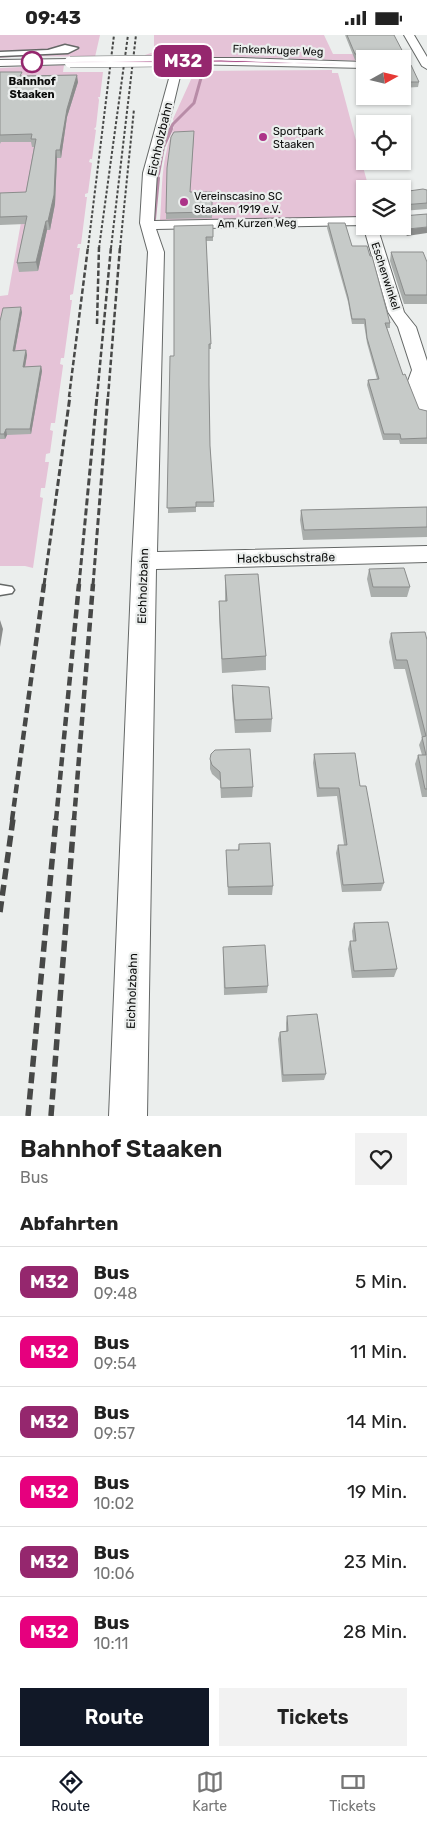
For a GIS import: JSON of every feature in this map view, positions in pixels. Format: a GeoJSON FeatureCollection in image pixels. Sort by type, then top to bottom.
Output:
{"type":"FeatureCollection","features":[{"type":"Feature","properties":{"kind":"street"},"geometry":{"type":"LineString","coordinates":[[409,35],[427,66]]}},
{"type":"Feature","properties":{"kind":"street","name":"Finkenkruger Weg"},"geometry":{"type":"LineString","coordinates":[[0,63],[172,61],[356,65]]}},
{"type":"Feature","properties":{"kind":"street","name":"Eichholzbahn"},"geometry":{"type":"LineString","coordinates":[[128,1116],[144,561],[156,252],[146,223],[150,173],[172,61]]}},
{"type":"Feature","properties":{"kind":"street"},"geometry":{"type":"LineString","coordinates":[[415,66],[427,66]]}},
{"type":"Feature","properties":{"kind":"street","name":"Am Kurzen Weg"},"geometry":{"type":"LineString","coordinates":[[148,225],[356,221]]}},
{"type":"Feature","properties":{"kind":"street","name":"Eschenwinkel"},"geometry":{"type":"LineString","coordinates":[[373,235],[396,312],[407,327],[421,370],[427,409]]}},
{"type":"Feature","properties":{"kind":"street","name":"Hackbuschstraße"},"geometry":{"type":"LineString","coordinates":[[144,561],[427,554]]}},
{"type":"Feature","properties":{"kind":"lane"},"geometry":{"type":"LineString","coordinates":[[0,54],[50,51]]}},
{"type":"Feature","properties":{"kind":"shaded area"},"geometry":{"type":"Polygon","coordinates":[[[0,35],[100,35],[95,57],[29,56],[0,58],[0,35]]]}},
{"type":"Feature","properties":{"kind":"shaded area"},"geometry":{"type":"Polygon","coordinates":[[[154,35],[324,35],[333,54],[356,54],[356,61],[240,57],[145,58],[145,55],[154,52],[154,35]]]}},
{"type":"Feature","properties":{"kind":"shaded area"},"geometry":{"type":"Polygon","coordinates":[[[64,65],[63,72],[103,72],[100,97],[98,97],[92,159],[89,162],[92,163],[88,193],[85,194],[85,197],[87,197],[81,244],[78,244],[77,248],[80,248],[73,294],[70,295],[70,300],[72,300],[64,358],[61,358],[60,364],[63,366],[55,423],[51,423],[50,430],[53,431],[50,453],[46,454],[45,462],[49,462],[45,488],[41,488],[40,497],[43,498],[33,568],[25,566],[0,566],[0,296],[8,295],[25,200],[0,200],[0,68],[64,65]]]}},
{"type":"Feature","properties":{"kind":"shaded area","name":"Sportpark Staaken"},"geometry":{"type":"Polygon","coordinates":[[[332,70],[332,73],[338,73],[356,140],[356,170],[364,170],[367,180],[356,180],[356,217],[160,220],[164,167],[173,130],[173,119],[193,75],[205,71],[332,70]]]}},
{"type":"Feature","properties":{"kind":"building"},"geometry":{"type":"Polygon","coordinates":[[[347,35],[394,35],[402,50],[356,50],[355,54],[347,35]]]}},
{"type":"Feature","properties":{"kind":"building"},"geometry":{"type":"Polygon","coordinates":[[[411,65],[419,82],[411,82],[411,65]]]}},
{"type":"Feature","properties":{"kind":"building"},"geometry":{"type":"Polygon","coordinates":[[[0,72],[22,72],[20,76],[77,75],[67,109],[60,150],[56,150],[54,195],[36,262],[17,263],[27,216],[0,217],[0,193],[26,192],[36,139],[31,139],[32,134],[0,135],[0,72]]]}},
{"type":"Feature","properties":{"kind":"building"},"geometry":{"type":"Polygon","coordinates":[[[194,131],[190,192],[212,192],[212,212],[166,213],[167,168],[171,137],[174,132],[194,131]]]}},
{"type":"Feature","properties":{"kind":"building"},"geometry":{"type":"Polygon","coordinates":[[[427,190],[427,203],[411,204],[411,191],[427,190]]]}},
{"type":"Feature","properties":{"kind":"building"},"geometry":{"type":"Polygon","coordinates":[[[427,214],[427,227],[411,229],[411,215],[427,214]]]}},
{"type":"Feature","properties":{"kind":"building"},"geometry":{"type":"Polygon","coordinates":[[[328,223],[345,223],[352,246],[367,246],[370,256],[372,256],[390,323],[385,323],[403,375],[405,374],[419,409],[427,411],[427,438],[401,439],[400,434],[384,434],[368,380],[379,379],[367,338],[365,319],[352,319],[328,223]]]}},
{"type":"Feature","properties":{"kind":"building"},"geometry":{"type":"Polygon","coordinates":[[[213,225],[213,237],[206,237],[211,344],[209,344],[210,446],[214,502],[196,502],[196,507],[167,508],[170,356],[174,356],[174,226],[213,225]]]}},
{"type":"Feature","properties":{"kind":"building"},"geometry":{"type":"Polygon","coordinates":[[[391,252],[423,252],[427,262],[427,295],[405,295],[391,252]]]}},
{"type":"Feature","properties":{"kind":"building"},"geometry":{"type":"Polygon","coordinates":[[[21,307],[13,351],[26,350],[23,367],[41,366],[30,429],[6,429],[4,434],[0,434],[0,321],[3,308],[21,307]]]}},
{"type":"Feature","properties":{"kind":"building"},"geometry":{"type":"Polygon","coordinates":[[[427,507],[427,527],[304,530],[301,510],[427,507]]]}},
{"type":"Feature","properties":{"kind":"building"},"geometry":{"type":"Polygon","coordinates":[[[404,568],[410,587],[373,587],[369,569],[404,568]]]}},
{"type":"Feature","properties":{"kind":"building"},"geometry":{"type":"Polygon","coordinates":[[[258,574],[266,656],[222,659],[219,601],[227,601],[225,575],[258,574]]]}},
{"type":"Feature","properties":{"kind":"building"},"geometry":{"type":"Polygon","coordinates":[[[425,632],[427,640],[427,789],[425,789],[418,755],[426,755],[422,737],[426,736],[407,660],[396,660],[391,633],[425,632]]]}},
{"type":"Feature","properties":{"kind":"building"},"geometry":{"type":"Polygon","coordinates":[[[232,685],[269,687],[272,719],[235,720],[232,685]]]}},
{"type":"Feature","properties":{"kind":"building"},"geometry":{"type":"Polygon","coordinates":[[[250,749],[253,787],[221,788],[220,772],[212,765],[211,754],[215,750],[250,749]]]}},
{"type":"Feature","properties":{"kind":"building"},"geometry":{"type":"Polygon","coordinates":[[[355,753],[360,786],[366,786],[384,883],[343,885],[338,845],[347,845],[339,788],[319,788],[314,754],[355,753]]]}},
{"type":"Feature","properties":{"kind":"building"},"geometry":{"type":"Polygon","coordinates":[[[270,843],[273,886],[228,887],[226,850],[239,850],[239,844],[270,843]]]}},
{"type":"Feature","properties":{"kind":"building"},"geometry":{"type":"Polygon","coordinates":[[[388,922],[397,969],[354,971],[350,941],[356,941],[354,923],[388,922]]]}},
{"type":"Feature","properties":{"kind":"building"},"geometry":{"type":"Polygon","coordinates":[[[265,945],[268,986],[225,988],[223,947],[265,945]]]}},
{"type":"Feature","properties":{"kind":"building"},"geometry":{"type":"Polygon","coordinates":[[[317,1014],[326,1074],[283,1075],[280,1032],[288,1031],[287,1016],[317,1014]]]}},
{"type":"Feature","properties":{"kind":"waterway"},"geometry":{"type":"LineString","coordinates":[[170,130],[173,124],[194,103],[201,78]]}},
{"type":"Feature","properties":{"kind":"waterway"},"geometry":{"type":"LineString","coordinates":[[158,174],[163,147],[171,129]]}},
{"type":"Feature","properties":{"kind":"waterway"},"geometry":{"type":"LineString","coordinates":[[154,219],[158,178]]}},
{"type":"Feature","properties":{"kind":"railway"},"geometry":{"type":"LineString","coordinates":[[88,248],[114,35]]}},
{"type":"Feature","properties":{"kind":"railway"},"geometry":{"type":"LineString","coordinates":[[99,248],[128,35]]}},
{"type":"Feature","properties":{"kind":"railway"},"geometry":{"type":"LineString","coordinates":[[111,248],[136,35]]}},
{"type":"Feature","properties":{"kind":"railway"},"geometry":{"type":"LineString","coordinates":[[120,248],[134,109]]}},
{"type":"Feature","properties":{"kind":"railway"},"geometry":{"type":"LineString","coordinates":[[69,397],[88,247]]}},
{"type":"Feature","properties":{"kind":"railway"},"geometry":{"type":"LineString","coordinates":[[97,324],[99,247]]}},
{"type":"Feature","properties":{"kind":"railway"},"geometry":{"type":"LineString","coordinates":[[97,397],[111,247]]}},
{"type":"Feature","properties":{"kind":"railway"},"geometry":{"type":"LineString","coordinates":[[108,397],[120,247]]}},
{"type":"Feature","properties":{"kind":"railway"},"geometry":{"type":"LineString","coordinates":[[44,585],[70,396]]}},
{"type":"Feature","properties":{"kind":"railway"},"geometry":{"type":"LineString","coordinates":[[79,585],[97,396]]}},
{"type":"Feature","properties":{"kind":"railway"},"geometry":{"type":"LineString","coordinates":[[93,585],[108,396]]}},
{"type":"Feature","properties":{"kind":"railway"},"geometry":{"type":"LineString","coordinates":[[12,820],[44,584]]}},
{"type":"Feature","properties":{"kind":"railway"},"geometry":{"type":"LineString","coordinates":[[56,820],[79,584]]}},
{"type":"Feature","properties":{"kind":"railway"},"geometry":{"type":"LineString","coordinates":[[74,820],[93,584]]}},
{"type":"Feature","properties":{"kind":"railway"},"geometry":{"type":"LineString","coordinates":[[0,912],[13,819]]}},
{"type":"Feature","properties":{"kind":"railway"},"geometry":{"type":"LineString","coordinates":[[28,1116],[56,819]]}},
{"type":"Feature","properties":{"kind":"railway"},"geometry":{"type":"LineString","coordinates":[[51,1116],[74,819]]}},
{"type":"Feature","properties":{"kind":"bus line","name":"M32"},"geometry":{"type":"LineString","coordinates":[[0,63],[261,61],[356,65]]}},
{"type":"Feature","properties":{"kind":"place","name":"Bahnhof Staaken"},"geometry":{"type":"Point","coordinates":[32,62]}},
{"type":"Feature","properties":{"kind":"place","name":"Sportpark Staaken"},"geometry":{"type":"Point","coordinates":[263,137]}},
{"type":"Feature","properties":{"kind":"place","name":"Vereinscasino SC Staaken 1919 e.V."},"geometry":{"type":"Point","coordinates":[184,202]}}]}
